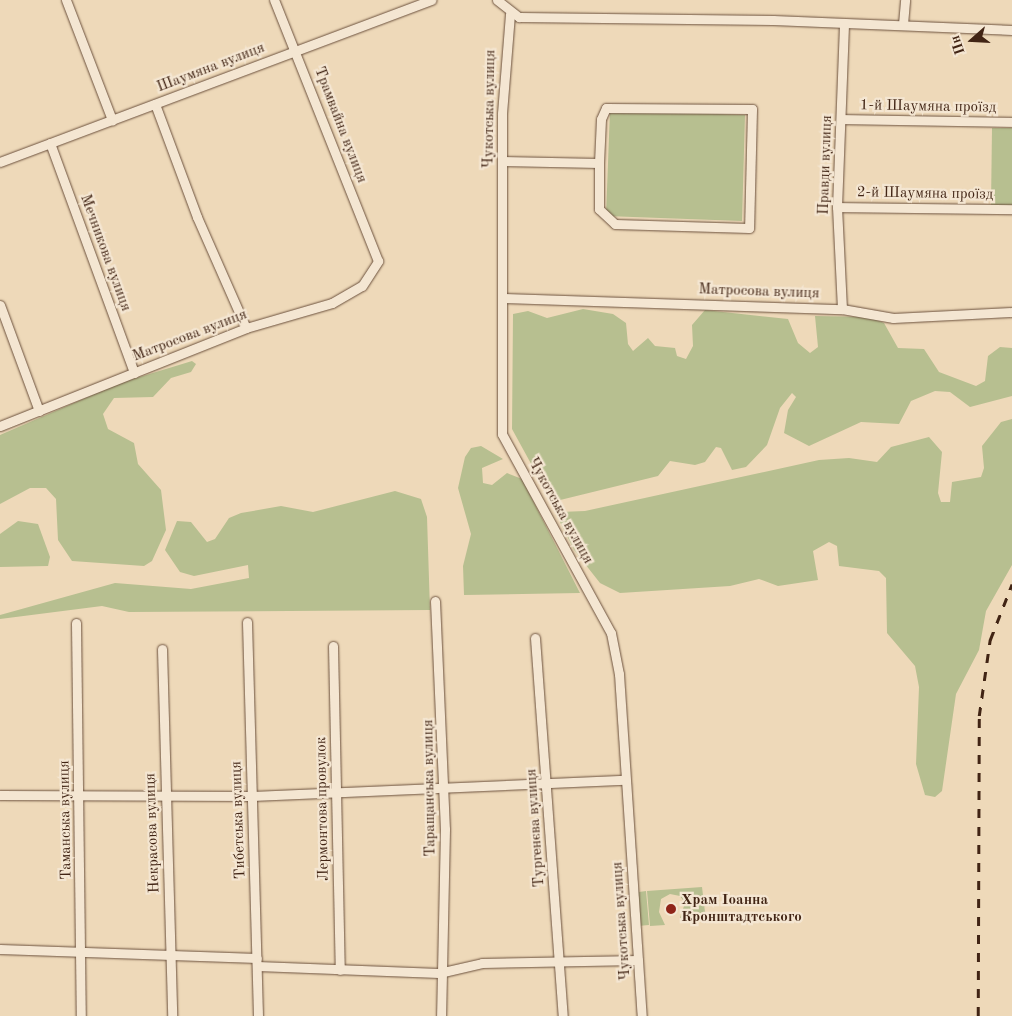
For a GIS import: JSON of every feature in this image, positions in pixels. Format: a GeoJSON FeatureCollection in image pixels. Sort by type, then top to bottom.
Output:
{"type":"FeatureCollection","features":[{"type":"Feature","properties":{"kind":"street"},"geometry":{"type":"LineString","coordinates":[[66,0],[112,120]]}},
{"type":"Feature","properties":{"kind":"street","name":"Трамвайна вулиця"},"geometry":{"type":"LineString","coordinates":[[274,0],[296,50],[378,261]]}},
{"type":"Feature","properties":{"kind":"street","name":"Шаумяна вулиця"},"geometry":{"type":"LineString","coordinates":[[0,162],[432,0]]}},
{"type":"Feature","properties":{"kind":"street"},"geometry":{"type":"LineString","coordinates":[[497,0],[510,14],[519,18],[903,24],[1012,30]]}},
{"type":"Feature","properties":{"kind":"street"},"geometry":{"type":"LineString","coordinates":[[903,24],[905,0]]}},
{"type":"Feature","properties":{"kind":"street","name":"Чукотська вулиця"},"geometry":{"type":"LineString","coordinates":[[510,14],[502,161],[504,298],[502,434],[611,633],[619,674],[642,1016]]}},
{"type":"Feature","properties":{"kind":"street","name":"Правди вулиця"},"geometry":{"type":"LineString","coordinates":[[842,308],[837,207],[843,119],[844,24]]}},
{"type":"Feature","properties":{"kind":"street"},"geometry":{"type":"LineString","coordinates":[[155,104],[197,217],[246,328]]}},
{"type":"Feature","properties":{"kind":"street"},"geometry":{"type":"LineString","coordinates":[[606,108],[752,109],[749,228],[615,224],[599,209],[599,163],[600,118],[606,108]]}},
{"type":"Feature","properties":{"kind":"street","name":"1-й Шаумяна проїзд"},"geometry":{"type":"LineString","coordinates":[[843,119],[1012,122]]}},
{"type":"Feature","properties":{"kind":"street","name":"Мечникова вулиця"},"geometry":{"type":"LineString","coordinates":[[50,143],[134,373]]}},
{"type":"Feature","properties":{"kind":"street"},"geometry":{"type":"LineString","coordinates":[[502,161],[599,163]]}},
{"type":"Feature","properties":{"kind":"street","name":"2-й Шаумяна проїзд"},"geometry":{"type":"LineString","coordinates":[[837,207],[1012,209]]}},
{"type":"Feature","properties":{"kind":"street","name":"Матросова вулиця"},"geometry":{"type":"LineString","coordinates":[[0,426],[246,328],[332,303],[362,286],[378,261]]}},
{"type":"Feature","properties":{"kind":"street","name":"Матросова вулиця"},"geometry":{"type":"LineString","coordinates":[[504,298],[842,308],[893,318],[1012,312]]}},
{"type":"Feature","properties":{"kind":"street"},"geometry":{"type":"LineString","coordinates":[[0,305],[38,411]]}},
{"type":"Feature","properties":{"kind":"street","name":"Таращанська вулиця"},"geometry":{"type":"LineString","coordinates":[[435,601],[442,691],[441,790],[446,911],[439,973],[441,1016]]}},
{"type":"Feature","properties":{"kind":"street","name":"Тибетська вулиця"},"geometry":{"type":"LineString","coordinates":[[247,622],[258,1016]]}},
{"type":"Feature","properties":{"kind":"street","name":"Таманська вулиця"},"geometry":{"type":"LineString","coordinates":[[76,623],[80,795],[81,1016]]}},
{"type":"Feature","properties":{"kind":"street","name":"Тургенєва вулиця"},"geometry":{"type":"LineString","coordinates":[[534,638],[547,783],[563,1016]]}},
{"type":"Feature","properties":{"kind":"street","name":"Лермонтова провулок"},"geometry":{"type":"LineString","coordinates":[[332,646],[340,970]]}},
{"type":"Feature","properties":{"kind":"street","name":"Некрасова вулиця"},"geometry":{"type":"LineString","coordinates":[[162,649],[172,1016]]}},
{"type":"Feature","properties":{"kind":"street"},"geometry":{"type":"LineString","coordinates":[[0,795],[252,796],[336,794],[625,780]]}},
{"type":"Feature","properties":{"kind":"street"},"geometry":{"type":"LineString","coordinates":[[0,949],[170,953],[340,970],[439,973],[482,963],[558,960],[638,960]]}},
{"type":"Feature","properties":{"kind":"green space"},"geometry":{"type":"Polygon","coordinates":[[[610,110],[745,115],[742,221],[606,216],[610,110]]]}},
{"type":"Feature","properties":{"kind":"green space"},"geometry":{"type":"Polygon","coordinates":[[[992,128],[1012,128],[1012,205],[991,205],[992,128]]]}},
{"type":"Feature","properties":{"kind":"green space"},"geometry":{"type":"Polygon","coordinates":[[[583,309],[613,314],[626,323],[628,344],[633,351],[648,338],[655,346],[675,348],[677,356],[686,359],[693,346],[692,325],[705,310],[788,319],[798,343],[810,353],[818,347],[815,316],[870,317],[884,323],[898,348],[924,349],[939,372],[976,386],[985,381],[988,356],[1000,347],[1012,348],[1012,396],[970,407],[950,392],[935,391],[911,401],[899,424],[861,422],[809,446],[784,433],[788,410],[796,397],[792,393],[780,408],[767,445],[746,467],[732,470],[721,448],[716,447],[705,462],[695,465],[670,461],[658,476],[552,502],[512,429],[513,314],[528,311],[547,318],[583,309]]]}},
{"type":"Feature","properties":{"kind":"green space"},"geometry":{"type":"Polygon","coordinates":[[[192,361],[196,364],[191,372],[171,378],[153,397],[114,398],[103,414],[108,429],[134,443],[138,464],[161,490],[166,530],[152,561],[144,566],[72,561],[58,540],[56,499],[46,488],[30,488],[0,504],[0,435],[120,383],[192,361]]]}},
{"type":"Feature","properties":{"kind":"green space"},"geometry":{"type":"Polygon","coordinates":[[[1012,419],[1012,565],[986,611],[979,650],[956,694],[942,791],[935,797],[925,795],[916,764],[919,687],[915,666],[887,633],[886,578],[879,571],[839,566],[837,546],[829,542],[813,551],[818,580],[778,586],[759,579],[730,586],[620,593],[600,583],[574,550],[560,522],[560,512],[585,511],[819,460],[849,458],[877,462],[891,447],[929,437],[942,452],[938,493],[941,502],[950,502],[952,482],[981,477],[984,468],[982,446],[1001,422],[1012,419]]]}},
{"type":"Feature","properties":{"kind":"green space"},"geometry":{"type":"Polygon","coordinates":[[[481,446],[503,459],[482,468],[483,483],[492,485],[507,473],[522,479],[580,593],[464,595],[463,566],[471,534],[458,488],[465,457],[471,448],[481,446]]]}},
{"type":"Feature","properties":{"kind":"green space"},"geometry":{"type":"Polygon","coordinates":[[[395,491],[421,499],[427,517],[430,610],[129,612],[102,606],[0,619],[0,615],[115,583],[191,589],[249,578],[248,565],[194,576],[180,572],[165,550],[177,521],[191,522],[207,542],[215,539],[229,518],[241,513],[281,506],[313,512],[395,491]]]}},
{"type":"Feature","properties":{"kind":"green space"},"geometry":{"type":"Polygon","coordinates":[[[18,521],[38,524],[50,557],[48,566],[0,567],[0,534],[18,521]]]}},
{"type":"Feature","properties":{"kind":"green space"},"geometry":{"type":"Polygon","coordinates":[[[636,880],[639,892],[646,891],[649,925],[638,926],[636,880]]]}},
{"type":"Feature","properties":{"kind":"green space"},"geometry":{"type":"Polygon","coordinates":[[[702,887],[705,912],[680,918],[685,903],[680,896],[670,894],[661,899],[659,912],[665,925],[650,926],[647,891],[702,887]]]}},
{"type":"Feature","properties":{"kind":"railway"},"geometry":{"type":"LineString","coordinates":[[978,1016],[979,716],[990,640],[1012,584]]}},
{"type":"Feature","properties":{"kind":"place","name":"Храм Іоанна Кронштадтського"},"geometry":{"type":"Point","coordinates":[671,909]}}]}
